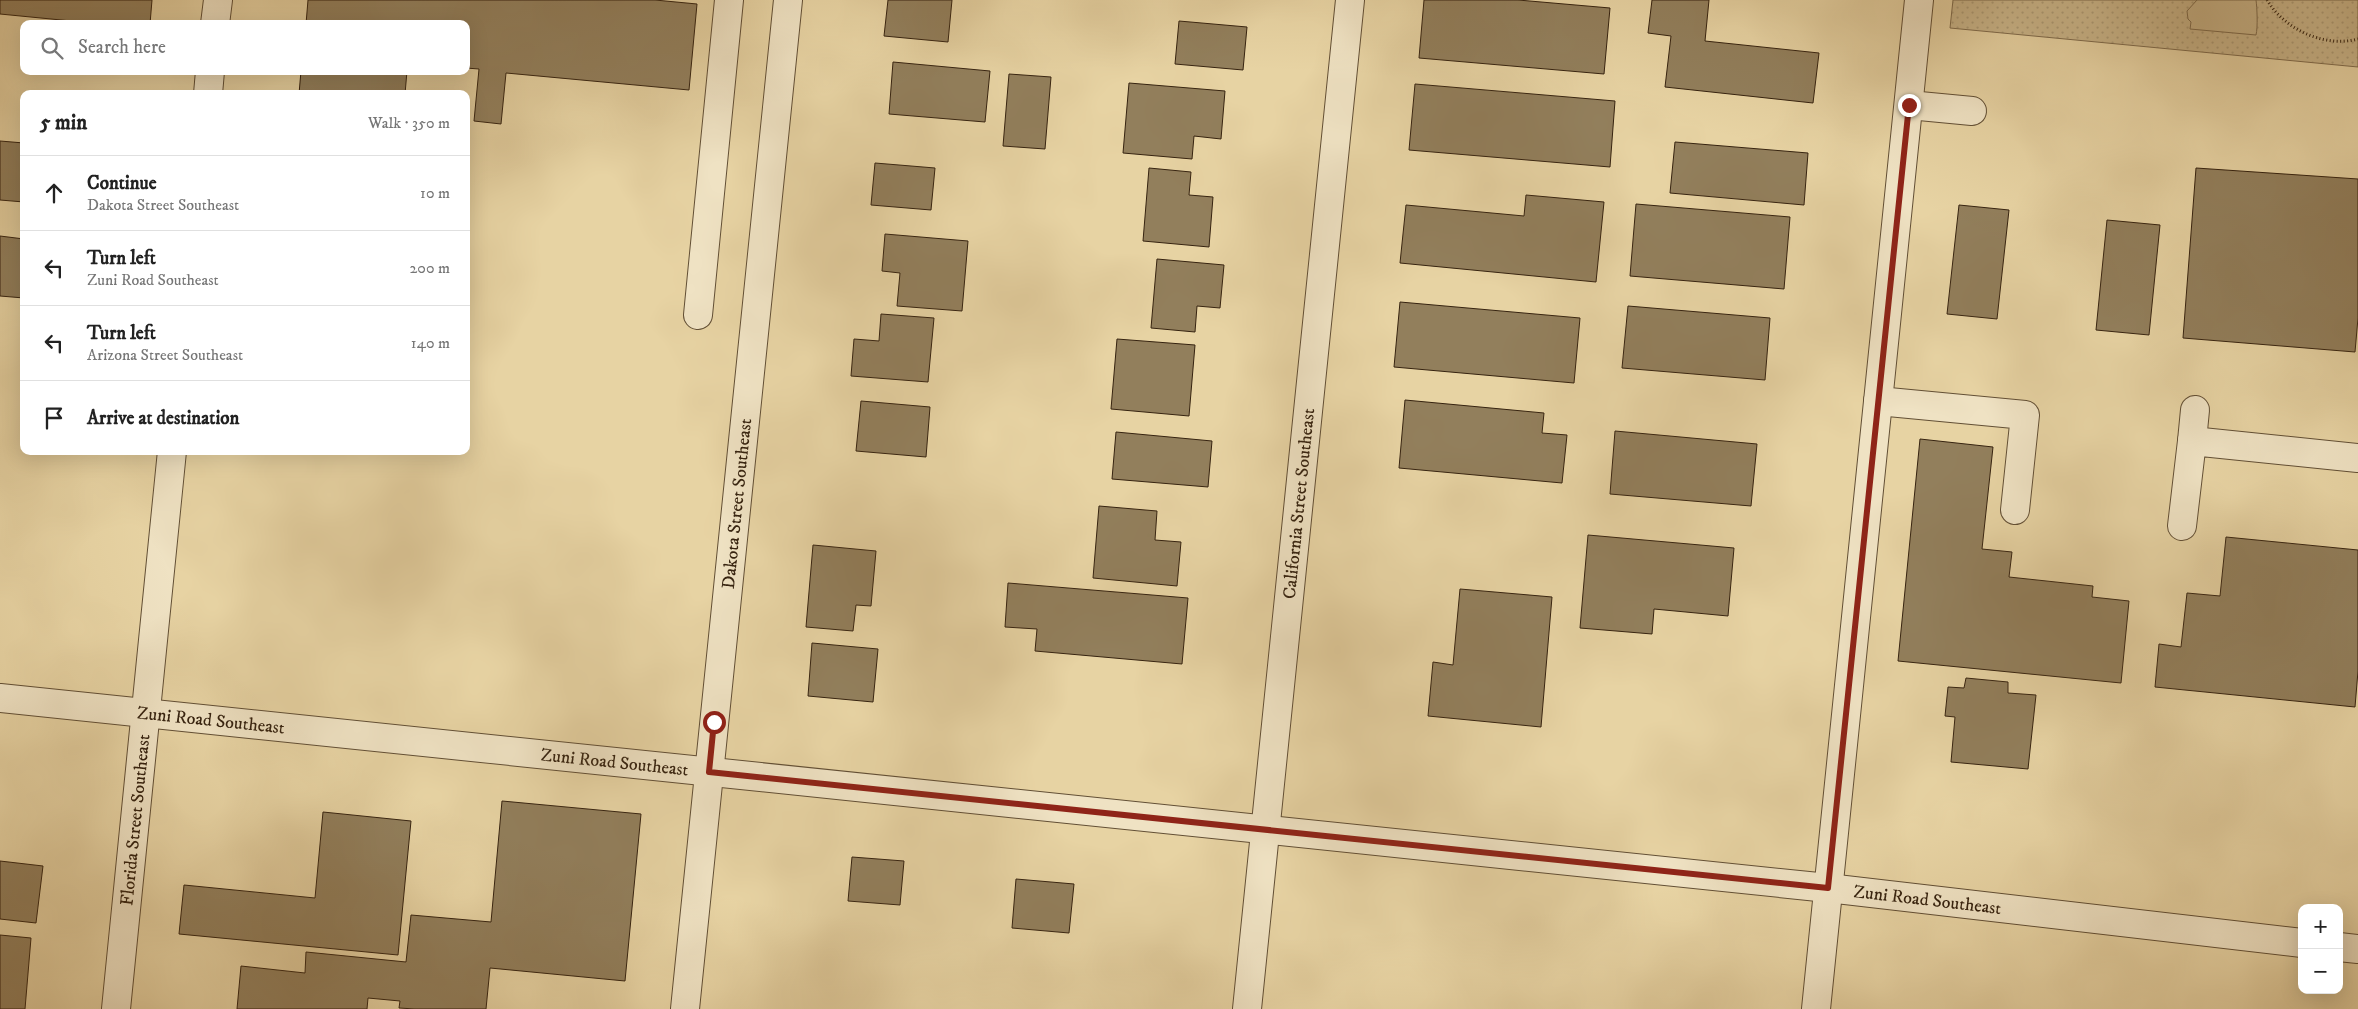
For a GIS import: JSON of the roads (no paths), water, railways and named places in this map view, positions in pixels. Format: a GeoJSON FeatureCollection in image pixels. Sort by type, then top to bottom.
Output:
{"type":"FeatureCollection","features":[{"type":"Feature","properties":{"kind":"street"},"geometry":{"type":"LineString","coordinates":[[216,20],[218,0]]}},
{"type":"Feature","properties":{"kind":"street"},"geometry":{"type":"LineString","coordinates":[[698,315],[729,0]]}},
{"type":"Feature","properties":{"kind":"street","name":"Dakota Street Southeast"},"geometry":{"type":"LineString","coordinates":[[685,1009],[788,0]]}},
{"type":"Feature","properties":{"kind":"street","name":"California Street Southeast"},"geometry":{"type":"LineString","coordinates":[[1247,1009],[1350,0]]}},
{"type":"Feature","properties":{"kind":"street"},"geometry":{"type":"LineString","coordinates":[[1816,1009],[1920,0]]}},
{"type":"Feature","properties":{"kind":"street"},"geometry":{"type":"LineString","coordinates":[[208,90],[210,75]]}},
{"type":"Feature","properties":{"kind":"street"},"geometry":{"type":"LineString","coordinates":[[1909,105],[1972,111]]}},
{"type":"Feature","properties":{"kind":"street"},"geometry":{"type":"LineString","coordinates":[[1878,401],[2025,415],[2015,510]]}},
{"type":"Feature","properties":{"kind":"street"},"geometry":{"type":"LineString","coordinates":[[2182,526],[2196,410]]}},
{"type":"Feature","properties":{"kind":"street"},"geometry":{"type":"LineString","coordinates":[[2192,441],[2358,458]]}},
{"type":"Feature","properties":{"kind":"street","name":"Florida Street Southeast"},"geometry":{"type":"LineString","coordinates":[[116,1009],[172,455]]}},
{"type":"Feature","properties":{"kind":"street","name":"Zuni Road Southeast"},"geometry":{"type":"LineString","coordinates":[[0,698],[1828,888],[2298,943]]}},
{"type":"Feature","properties":{"kind":"street"},"geometry":{"type":"LineString","coordinates":[[2343,947],[2358,949]]}}]}
